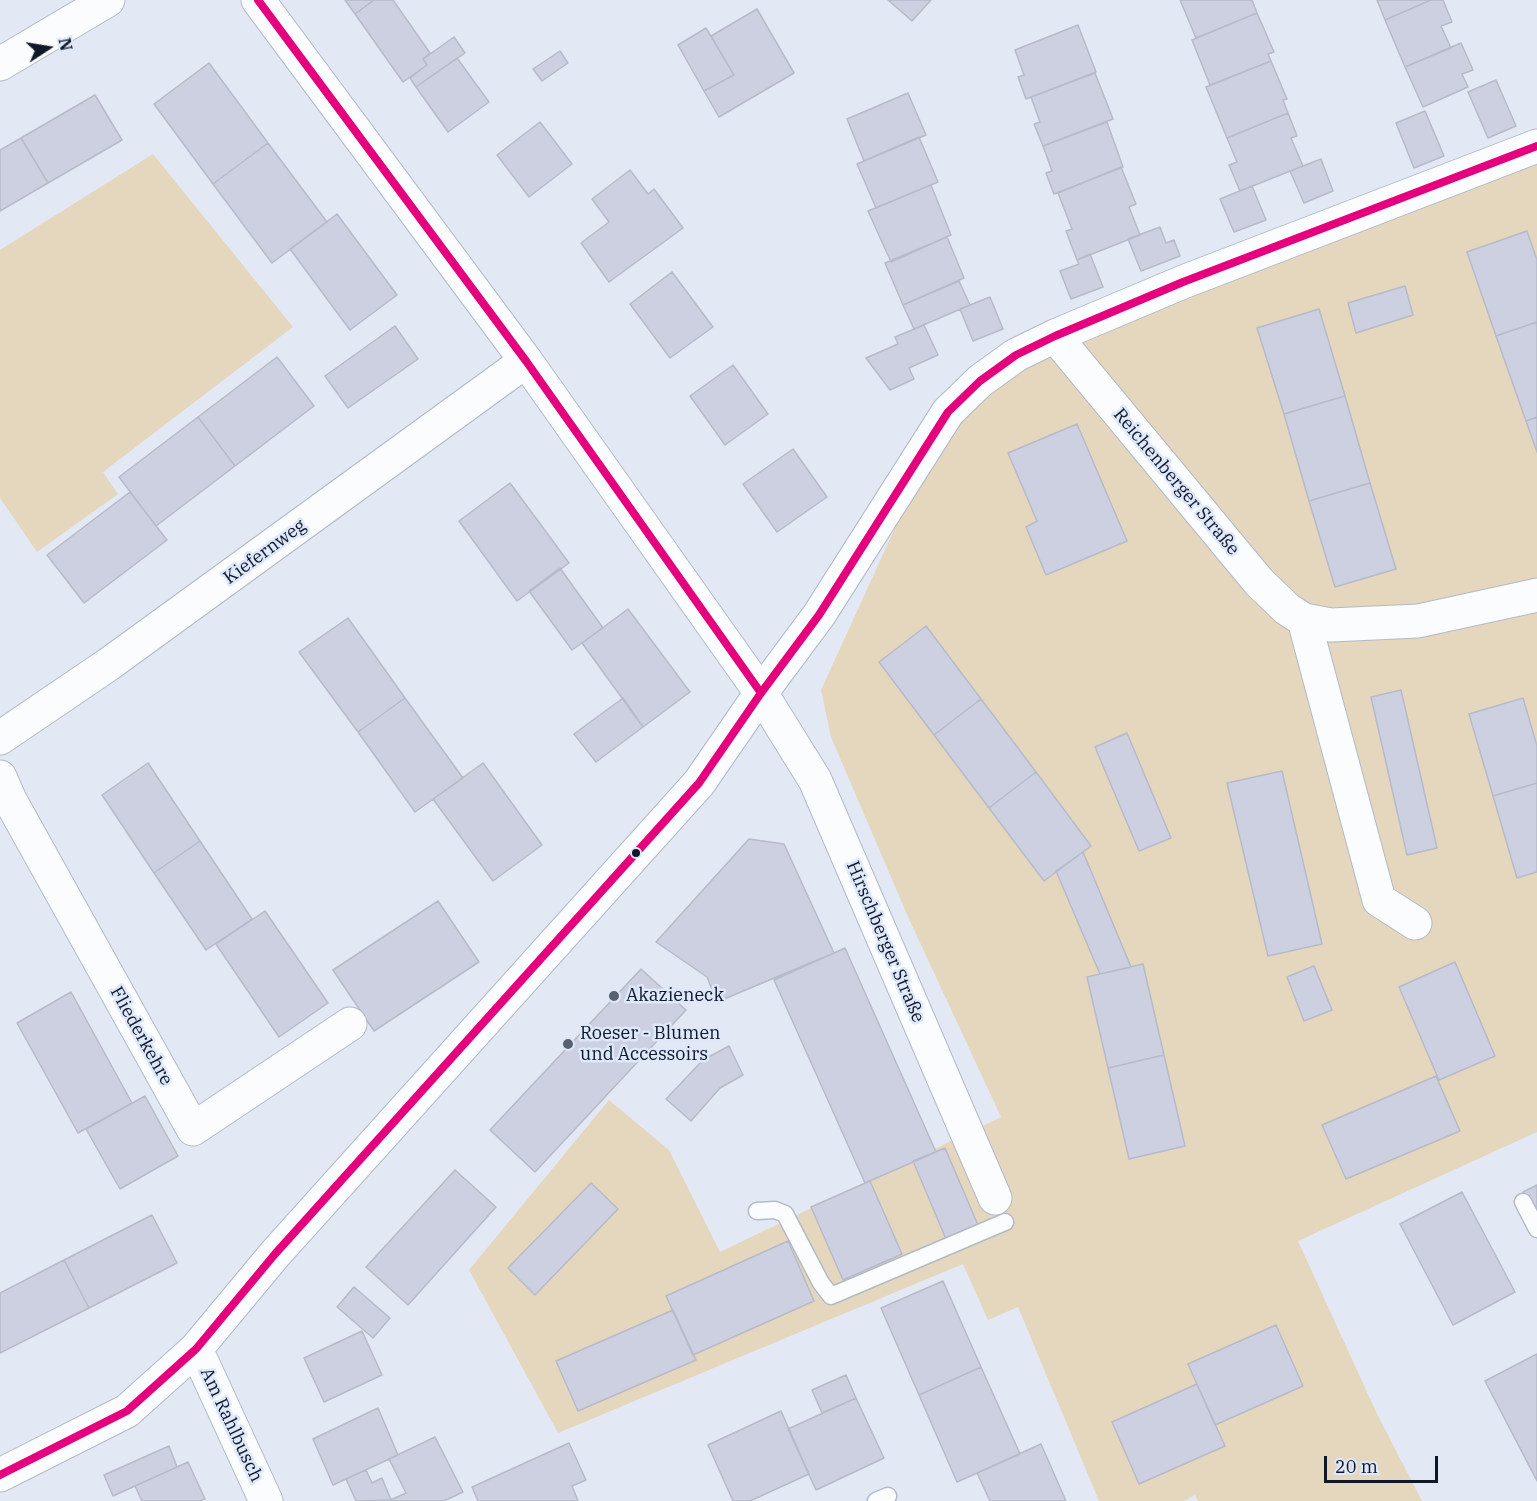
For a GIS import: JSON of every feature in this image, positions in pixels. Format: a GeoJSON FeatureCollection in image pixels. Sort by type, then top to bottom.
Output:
{"type":"FeatureCollection","features":[{"type":"Feature","properties":{"kind":"street"},"geometry":{"type":"LineString","coordinates":[[0,64],[108,0]]}},
{"type":"Feature","properties":{"kind":"street","name":"Hirschberger Straße"},"geometry":{"type":"LineString","coordinates":[[258,0],[526,361],[761,693],[815,780],[1000,1210]]}},
{"type":"Feature","properties":{"kind":"street"},"geometry":{"type":"LineString","coordinates":[[0,1475],[127,1411],[196,1349],[275,1254],[699,783],[761,693],[819,615],[948,412],[980,381],[1007,361],[1055,336],[1183,282],[1537,146]]}},
{"type":"Feature","properties":{"kind":"street","name":"Reichenberger Straße"},"geometry":{"type":"LineString","coordinates":[[1055,336],[1259,582],[1287,609],[1304,620],[1331,625],[1418,621],[1537,595]]}},
{"type":"Feature","properties":{"kind":"street","name":"Kiefernweg"},"geometry":{"type":"LineString","coordinates":[[0,738],[109,664],[526,361]]}},
{"type":"Feature","properties":{"kind":"street"},"geometry":{"type":"LineString","coordinates":[[1304,620],[1379,900],[1416,923]]}},
{"type":"Feature","properties":{"kind":"street","name":"Fliederkehre"},"geometry":{"type":"LineString","coordinates":[[0,777],[10,800],[193,1129],[350,1024]]}},
{"type":"Feature","properties":{"kind":"street","name":"Am Rahlbusch"},"geometry":{"type":"LineString","coordinates":[[196,1349],[266,1501]]}},
{"type":"Feature","properties":{"kind":"lane"},"geometry":{"type":"LineString","coordinates":[[1523,1202],[1537,1229]]}},
{"type":"Feature","properties":{"kind":"lane"},"geometry":{"type":"LineString","coordinates":[[757,1211],[775,1210],[785,1214],[821,1283],[831,1296],[1000,1210]]}},
{"type":"Feature","properties":{"kind":"shaded area"},"geometry":{"type":"Polygon","coordinates":[[[1537,146],[1537,1132],[1298,1241],[1377,1414],[1422,1501],[1198,1501],[1195,1495],[1184,1501],[1099,1501],[1018,1307],[988,1320],[963,1264],[558,1433],[469,1270],[609,1100],[669,1150],[720,1252],[1001,1117],[909,919],[831,737],[821,690],[948,412],[980,381],[1537,146]]]}},
{"type":"Feature","properties":{"kind":"shaded area"},"geometry":{"type":"Polygon","coordinates":[[[153,154],[293,327],[103,472],[118,494],[37,552],[0,498],[0,250],[153,154]]]}},
{"type":"Feature","properties":{"kind":"building"},"geometry":{"type":"Polygon","coordinates":[[[345,0],[374,0],[355,14],[345,0]]]}},
{"type":"Feature","properties":{"kind":"building"},"geometry":{"type":"Polygon","coordinates":[[[374,0],[393,0],[430,53],[423,59],[427,65],[403,82],[355,14],[374,0]]]}},
{"type":"Feature","properties":{"kind":"building"},"geometry":{"type":"Polygon","coordinates":[[[888,0],[931,0],[912,21],[888,0]]]}},
{"type":"Feature","properties":{"kind":"building"},"geometry":{"type":"Polygon","coordinates":[[[1180,0],[1252,0],[1257,13],[1196,38],[1180,0]]]}},
{"type":"Feature","properties":{"kind":"building"},"geometry":{"type":"Polygon","coordinates":[[[1377,0],[1431,0],[1385,20],[1377,0]]]}},
{"type":"Feature","properties":{"kind":"building"},"geometry":{"type":"Polygon","coordinates":[[[1431,0],[1443,0],[1452,22],[1441,26],[1451,48],[1405,67],[1385,20],[1431,0]]]}},
{"type":"Feature","properties":{"kind":"building"},"geometry":{"type":"Polygon","coordinates":[[[757,9],[794,73],[719,117],[704,91],[734,75],[711,36],[757,9]]]}},
{"type":"Feature","properties":{"kind":"building"},"geometry":{"type":"Polygon","coordinates":[[[1257,13],[1274,52],[1268,54],[1271,61],[1210,85],[1192,40],[1257,13]]]}},
{"type":"Feature","properties":{"kind":"building"},"geometry":{"type":"Polygon","coordinates":[[[1078,25],[1096,72],[1026,99],[1018,77],[1024,75],[1015,50],[1078,25]]]}},
{"type":"Feature","properties":{"kind":"building"},"geometry":{"type":"Polygon","coordinates":[[[706,28],[734,75],[704,91],[678,45],[706,28]]]}},
{"type":"Feature","properties":{"kind":"building"},"geometry":{"type":"Polygon","coordinates":[[[454,37],[465,53],[416,87],[410,78],[427,65],[423,59],[454,37]]]}},
{"type":"Feature","properties":{"kind":"building"},"geometry":{"type":"Polygon","coordinates":[[[1461,43],[1473,70],[1462,74],[1468,87],[1423,107],[1405,67],[1461,43]]]}},
{"type":"Feature","properties":{"kind":"building"},"geometry":{"type":"Polygon","coordinates":[[[560,51],[568,63],[542,81],[533,69],[560,51]]]}},
{"type":"Feature","properties":{"kind":"building"},"geometry":{"type":"Polygon","coordinates":[[[457,58],[489,102],[448,132],[416,87],[457,58]]]}},
{"type":"Feature","properties":{"kind":"building"},"geometry":{"type":"Polygon","coordinates":[[[1271,61],[1287,99],[1283,100],[1288,113],[1227,138],[1206,87],[1271,61]]]}},
{"type":"Feature","properties":{"kind":"building"},"geometry":{"type":"Polygon","coordinates":[[[209,63],[268,143],[213,184],[154,104],[209,63]]]}},
{"type":"Feature","properties":{"kind":"building"},"geometry":{"type":"Polygon","coordinates":[[[1095,73],[1113,119],[1043,146],[1034,124],[1040,122],[1031,97],[1095,73]]]}},
{"type":"Feature","properties":{"kind":"building"},"geometry":{"type":"Polygon","coordinates":[[[1496,80],[1516,126],[1488,138],[1468,92],[1496,80]]]}},
{"type":"Feature","properties":{"kind":"building"},"geometry":{"type":"Polygon","coordinates":[[[908,93],[926,135],[864,161],[847,119],[908,93]]]}},
{"type":"Feature","properties":{"kind":"building"},"geometry":{"type":"Polygon","coordinates":[[[95,95],[122,140],[48,183],[21,138],[95,95]]]}},
{"type":"Feature","properties":{"kind":"building"},"geometry":{"type":"Polygon","coordinates":[[[1425,111],[1444,156],[1414,168],[1396,123],[1425,111]]]}},
{"type":"Feature","properties":{"kind":"building"},"geometry":{"type":"Polygon","coordinates":[[[1288,113],[1297,136],[1291,138],[1303,166],[1240,191],[1229,165],[1237,162],[1227,138],[1288,113]]]}},
{"type":"Feature","properties":{"kind":"building"},"geometry":{"type":"Polygon","coordinates":[[[540,122],[572,164],[529,197],[497,155],[540,122]]]}},
{"type":"Feature","properties":{"kind":"building"},"geometry":{"type":"Polygon","coordinates":[[[1107,122],[1123,167],[1054,194],[1046,173],[1052,171],[1043,146],[1107,122]]]}},
{"type":"Feature","properties":{"kind":"building"},"geometry":{"type":"Polygon","coordinates":[[[919,137],[938,182],[876,208],[857,164],[919,137]]]}},
{"type":"Feature","properties":{"kind":"building"},"geometry":{"type":"Polygon","coordinates":[[[21,138],[48,183],[0,211],[0,150],[21,138]]]}},
{"type":"Feature","properties":{"kind":"building"},"geometry":{"type":"Polygon","coordinates":[[[268,143],[327,222],[272,263],[213,184],[268,143]]]}},
{"type":"Feature","properties":{"kind":"building"},"geometry":{"type":"Polygon","coordinates":[[[1321,159],[1333,191],[1304,203],[1290,171],[1321,159]]]}},
{"type":"Feature","properties":{"kind":"building"},"geometry":{"type":"Polygon","coordinates":[[[1121,167],[1136,204],[1129,207],[1140,235],[1077,260],[1066,231],[1072,229],[1058,193],[1121,167]]]}},
{"type":"Feature","properties":{"kind":"building"},"geometry":{"type":"Polygon","coordinates":[[[630,170],[648,194],[654,189],[683,228],[609,282],[581,243],[609,222],[592,199],[630,170]]]}},
{"type":"Feature","properties":{"kind":"building"},"geometry":{"type":"Polygon","coordinates":[[[931,185],[951,235],[891,262],[868,211],[931,185]]]}},
{"type":"Feature","properties":{"kind":"building"},"geometry":{"type":"Polygon","coordinates":[[[1252,186],[1266,220],[1234,232],[1220,199],[1252,186]]]}},
{"type":"Feature","properties":{"kind":"building"},"geometry":{"type":"Polygon","coordinates":[[[337,214],[397,295],[350,330],[290,249],[337,214]]]}},
{"type":"Feature","properties":{"kind":"building"},"geometry":{"type":"Polygon","coordinates":[[[1160,227],[1166,243],[1174,240],[1180,256],[1141,271],[1128,239],[1160,227]]]}},
{"type":"Feature","properties":{"kind":"building"},"geometry":{"type":"Polygon","coordinates":[[[1527,231],[1537,260],[1537,322],[1496,336],[1467,252],[1527,231]]]}},
{"type":"Feature","properties":{"kind":"building"},"geometry":{"type":"Polygon","coordinates":[[[947,237],[964,278],[903,305],[885,263],[947,237]]]}},
{"type":"Feature","properties":{"kind":"building"},"geometry":{"type":"Polygon","coordinates":[[[1090,254],[1103,287],[1071,299],[1060,271],[1079,264],[1077,260],[1090,254]]]}},
{"type":"Feature","properties":{"kind":"building"},"geometry":{"type":"Polygon","coordinates":[[[672,272],[713,327],[670,358],[630,304],[672,272]]]}},
{"type":"Feature","properties":{"kind":"building"},"geometry":{"type":"Polygon","coordinates":[[[959,281],[970,305],[914,329],[903,305],[959,281]]]}},
{"type":"Feature","properties":{"kind":"building"},"geometry":{"type":"Polygon","coordinates":[[[1405,286],[1413,315],[1356,333],[1348,303],[1405,286]]]}},
{"type":"Feature","properties":{"kind":"building"},"geometry":{"type":"Polygon","coordinates":[[[990,297],[1003,329],[973,341],[960,309],[990,297]]]}},
{"type":"Feature","properties":{"kind":"building"},"geometry":{"type":"Polygon","coordinates":[[[1319,309],[1345,396],[1284,414],[1257,328],[1319,309]]]}},
{"type":"Feature","properties":{"kind":"building"},"geometry":{"type":"Polygon","coordinates":[[[1537,322],[1537,417],[1526,421],[1496,336],[1537,322]]]}},
{"type":"Feature","properties":{"kind":"building"},"geometry":{"type":"Polygon","coordinates":[[[924,325],[938,355],[909,368],[914,379],[890,390],[866,358],[898,344],[895,337],[924,325]]]}},
{"type":"Feature","properties":{"kind":"building"},"geometry":{"type":"Polygon","coordinates":[[[395,326],[418,359],[348,408],[325,376],[395,326]]]}},
{"type":"Feature","properties":{"kind":"building"},"geometry":{"type":"Polygon","coordinates":[[[277,357],[314,406],[235,466],[198,417],[277,357]]]}},
{"type":"Feature","properties":{"kind":"building"},"geometry":{"type":"Polygon","coordinates":[[[733,365],[768,414],[725,445],[690,396],[733,365]]]}},
{"type":"Feature","properties":{"kind":"building"},"geometry":{"type":"Polygon","coordinates":[[[1345,396],[1370,483],[1309,501],[1284,414],[1345,396]]]}},
{"type":"Feature","properties":{"kind":"building"},"geometry":{"type":"Polygon","coordinates":[[[198,417],[235,466],[156,526],[119,477],[198,417]]]}},
{"type":"Feature","properties":{"kind":"building"},"geometry":{"type":"Polygon","coordinates":[[[1537,417],[1537,452],[1526,421],[1537,417]]]}},
{"type":"Feature","properties":{"kind":"building"},"geometry":{"type":"Polygon","coordinates":[[[1077,424],[1127,541],[1046,575],[1026,527],[1037,521],[1008,453],[1077,424]]]}},
{"type":"Feature","properties":{"kind":"building"},"geometry":{"type":"Polygon","coordinates":[[[793,449],[827,497],[777,532],[743,484],[793,449]]]}},
{"type":"Feature","properties":{"kind":"building"},"geometry":{"type":"Polygon","coordinates":[[[510,483],[569,563],[517,601],[459,521],[510,483]]]}},
{"type":"Feature","properties":{"kind":"building"},"geometry":{"type":"Polygon","coordinates":[[[1370,483],[1396,569],[1335,587],[1309,501],[1370,483]]]}},
{"type":"Feature","properties":{"kind":"building"},"geometry":{"type":"Polygon","coordinates":[[[130,492],[167,540],[84,603],[47,555],[130,492]]]}},
{"type":"Feature","properties":{"kind":"building"},"geometry":{"type":"Polygon","coordinates":[[[560,568],[603,628],[572,650],[529,591],[560,568]]]}},
{"type":"Feature","properties":{"kind":"building"},"geometry":{"type":"Polygon","coordinates":[[[628,609],[690,692],[643,727],[582,643],[628,609]]]}},
{"type":"Feature","properties":{"kind":"building"},"geometry":{"type":"Polygon","coordinates":[[[348,618],[405,698],[358,732],[299,652],[348,618]]]}},
{"type":"Feature","properties":{"kind":"building"},"geometry":{"type":"Polygon","coordinates":[[[926,626],[981,699],[934,735],[879,662],[926,626]]]}},
{"type":"Feature","properties":{"kind":"building"},"geometry":{"type":"Polygon","coordinates":[[[1401,690],[1437,848],[1407,855],[1371,697],[1401,690]]]}},
{"type":"Feature","properties":{"kind":"building"},"geometry":{"type":"Polygon","coordinates":[[[405,698],[463,778],[415,812],[358,732],[405,698]]]}},
{"type":"Feature","properties":{"kind":"building"},"geometry":{"type":"Polygon","coordinates":[[[623,698],[643,727],[596,762],[574,734],[623,698]]]}},
{"type":"Feature","properties":{"kind":"building"},"geometry":{"type":"Polygon","coordinates":[[[1523,698],[1537,746],[1537,783],[1493,796],[1469,714],[1523,698]]]}},
{"type":"Feature","properties":{"kind":"building"},"geometry":{"type":"Polygon","coordinates":[[[981,699],[1036,772],[989,808],[934,735],[981,699]]]}},
{"type":"Feature","properties":{"kind":"building"},"geometry":{"type":"Polygon","coordinates":[[[1127,733],[1171,838],[1139,851],[1095,747],[1127,733]]]}},
{"type":"Feature","properties":{"kind":"building"},"geometry":{"type":"Polygon","coordinates":[[[148,763],[200,841],[154,873],[102,795],[148,763]]]}},
{"type":"Feature","properties":{"kind":"building"},"geometry":{"type":"Polygon","coordinates":[[[483,763],[542,845],[493,881],[433,799],[483,763]]]}},
{"type":"Feature","properties":{"kind":"building"},"geometry":{"type":"Polygon","coordinates":[[[1282,771],[1322,944],[1268,956],[1227,783],[1282,771]]]}},
{"type":"Feature","properties":{"kind":"building"},"geometry":{"type":"Polygon","coordinates":[[[1036,772],[1091,846],[1044,881],[989,808],[1036,772]]]}},
{"type":"Feature","properties":{"kind":"building"},"geometry":{"type":"Polygon","coordinates":[[[1537,783],[1537,872],[1517,878],[1493,796],[1537,783]]]}},
{"type":"Feature","properties":{"kind":"building"},"geometry":{"type":"Polygon","coordinates":[[[749,839],[784,844],[834,953],[717,1002],[707,977],[656,942],[749,839]]]}},
{"type":"Feature","properties":{"kind":"building"},"geometry":{"type":"Polygon","coordinates":[[[200,841],[252,919],[206,950],[154,873],[200,841]]]}},
{"type":"Feature","properties":{"kind":"building"},"geometry":{"type":"Polygon","coordinates":[[[1083,852],[1131,967],[1100,974],[1056,871],[1083,852]]]}},
{"type":"Feature","properties":{"kind":"building"},"geometry":{"type":"Polygon","coordinates":[[[438,901],[479,962],[374,1031],[333,970],[438,901]]]}},
{"type":"Feature","properties":{"kind":"building"},"geometry":{"type":"Polygon","coordinates":[[[265,911],[328,1003],[279,1037],[216,944],[265,911]]]}},
{"type":"Feature","properties":{"kind":"building"},"geometry":{"type":"Polygon","coordinates":[[[845,948],[936,1152],[865,1183],[774,980],[845,948]]]}},
{"type":"Feature","properties":{"kind":"building"},"geometry":{"type":"Polygon","coordinates":[[[1455,962],[1495,1056],[1439,1080],[1399,987],[1455,962]]]}},
{"type":"Feature","properties":{"kind":"building"},"geometry":{"type":"Polygon","coordinates":[[[1143,964],[1164,1055],[1108,1068],[1087,977],[1143,964]]]}},
{"type":"Feature","properties":{"kind":"building"},"geometry":{"type":"Polygon","coordinates":[[[1314,966],[1332,1010],[1304,1021],[1287,977],[1314,966]]]}},
{"type":"Feature","properties":{"kind":"building"},"geometry":{"type":"Polygon","coordinates":[[[641,969],[686,1010],[535,1172],[490,1130],[641,969]]]}},
{"type":"Feature","properties":{"kind":"building"},"geometry":{"type":"Polygon","coordinates":[[[71,992],[132,1103],[78,1133],[17,1023],[71,992]]]}},
{"type":"Feature","properties":{"kind":"building"},"geometry":{"type":"Polygon","coordinates":[[[729,1046],[743,1075],[720,1088],[691,1121],[666,1099],[703,1060],[729,1046]]]}},
{"type":"Feature","properties":{"kind":"building"},"geometry":{"type":"Polygon","coordinates":[[[1164,1055],[1185,1146],[1129,1159],[1108,1068],[1164,1055]]]}},
{"type":"Feature","properties":{"kind":"building"},"geometry":{"type":"Polygon","coordinates":[[[1436,1076],[1460,1131],[1346,1179],[1322,1125],[1436,1076]]]}},
{"type":"Feature","properties":{"kind":"building"},"geometry":{"type":"Polygon","coordinates":[[[145,1096],[178,1156],[120,1189],[86,1129],[145,1096]]]}},
{"type":"Feature","properties":{"kind":"building"},"geometry":{"type":"Polygon","coordinates":[[[945,1148],[978,1225],[946,1239],[913,1161],[945,1148]]]}},
{"type":"Feature","properties":{"kind":"building"},"geometry":{"type":"Polygon","coordinates":[[[455,1170],[496,1207],[408,1305],[366,1267],[455,1170]]]}},
{"type":"Feature","properties":{"kind":"building"},"geometry":{"type":"Polygon","coordinates":[[[870,1181],[902,1254],[843,1280],[811,1207],[870,1181]]]}},
{"type":"Feature","properties":{"kind":"building"},"geometry":{"type":"Polygon","coordinates":[[[591,1183],[618,1209],[535,1295],[508,1268],[591,1183]]]}},
{"type":"Feature","properties":{"kind":"building"},"geometry":{"type":"Polygon","coordinates":[[[1537,1185],[1537,1219],[1523,1192],[1537,1185]]]}},
{"type":"Feature","properties":{"kind":"building"},"geometry":{"type":"Polygon","coordinates":[[[1462,1192],[1515,1292],[1453,1325],[1400,1224],[1462,1192]]]}},
{"type":"Feature","properties":{"kind":"building"},"geometry":{"type":"Polygon","coordinates":[[[152,1215],[177,1263],[89,1308],[64,1260],[152,1215]]]}},
{"type":"Feature","properties":{"kind":"building"},"geometry":{"type":"Polygon","coordinates":[[[788,1241],[814,1301],[693,1355],[666,1296],[788,1241]]]}},
{"type":"Feature","properties":{"kind":"building"},"geometry":{"type":"Polygon","coordinates":[[[64,1260],[89,1308],[0,1353],[0,1293],[64,1260]]]}},
{"type":"Feature","properties":{"kind":"building"},"geometry":{"type":"Polygon","coordinates":[[[943,1281],[981,1367],[919,1395],[881,1308],[943,1281]]]}},
{"type":"Feature","properties":{"kind":"building"},"geometry":{"type":"Polygon","coordinates":[[[354,1287],[390,1318],[373,1338],[337,1307],[354,1287]]]}},
{"type":"Feature","properties":{"kind":"building"},"geometry":{"type":"Polygon","coordinates":[[[673,1310],[696,1360],[578,1411],[556,1361],[673,1310]]]}},
{"type":"Feature","properties":{"kind":"building"},"geometry":{"type":"Polygon","coordinates":[[[1276,1325],[1303,1386],[1215,1425],[1188,1364],[1276,1325]]]}},
{"type":"Feature","properties":{"kind":"building"},"geometry":{"type":"Polygon","coordinates":[[[362,1331],[382,1375],[324,1402],[304,1358],[362,1331]]]}},
{"type":"Feature","properties":{"kind":"building"},"geometry":{"type":"Polygon","coordinates":[[[1537,1354],[1537,1481],[1485,1381],[1537,1354]]]}},
{"type":"Feature","properties":{"kind":"building"},"geometry":{"type":"Polygon","coordinates":[[[981,1367],[1020,1454],[957,1482],[919,1395],[981,1367]]]}},
{"type":"Feature","properties":{"kind":"building"},"geometry":{"type":"Polygon","coordinates":[[[846,1375],[856,1398],[822,1413],[812,1390],[846,1375]]]}},
{"type":"Feature","properties":{"kind":"building"},"geometry":{"type":"Polygon","coordinates":[[[1197,1384],[1225,1446],[1139,1484],[1112,1422],[1197,1384]]]}},
{"type":"Feature","properties":{"kind":"building"},"geometry":{"type":"Polygon","coordinates":[[[856,1398],[884,1458],[816,1490],[788,1429],[856,1398]]]}},
{"type":"Feature","properties":{"kind":"building"},"geometry":{"type":"Polygon","coordinates":[[[378,1408],[398,1455],[333,1485],[313,1439],[378,1408]]]}},
{"type":"Feature","properties":{"kind":"building"},"geometry":{"type":"Polygon","coordinates":[[[781,1411],[809,1474],[750,1501],[733,1501],[708,1445],[781,1411]]]}},
{"type":"Feature","properties":{"kind":"building"},"geometry":{"type":"Polygon","coordinates":[[[435,1437],[463,1492],[444,1501],[388,1501],[406,1493],[389,1459],[435,1437]]]}},
{"type":"Feature","properties":{"kind":"building"},"geometry":{"type":"Polygon","coordinates":[[[569,1443],[586,1480],[572,1486],[578,1501],[478,1501],[472,1487],[569,1443]]]}},
{"type":"Feature","properties":{"kind":"building"},"geometry":{"type":"Polygon","coordinates":[[[1041,1444],[1066,1501],[990,1501],[977,1473],[1041,1444]]]}},
{"type":"Feature","properties":{"kind":"building"},"geometry":{"type":"Polygon","coordinates":[[[169,1446],[177,1467],[113,1496],[104,1475],[169,1446]]]}},
{"type":"Feature","properties":{"kind":"building"},"geometry":{"type":"Polygon","coordinates":[[[188,1462],[205,1499],[200,1501],[142,1501],[135,1486],[188,1462]]]}},
{"type":"Feature","properties":{"kind":"building"},"geometry":{"type":"Polygon","coordinates":[[[366,1470],[372,1483],[382,1478],[391,1500],[356,1501],[346,1479],[366,1470]]]}},
{"type":"Feature","properties":{"kind":"transit line"},"geometry":{"type":"LineString","coordinates":[[258,0],[526,361],[761,693]]}},
{"type":"Feature","properties":{"kind":"transit line"},"geometry":{"type":"LineString","coordinates":[[0,1475],[127,1411],[196,1349],[275,1254],[699,783],[761,693],[819,615],[948,412],[980,381],[1016,355],[1055,336],[1183,282],[1537,146]]}},
{"type":"Feature","properties":{"kind":"place","name":"Akazieneck"},"geometry":{"type":"Point","coordinates":[614,996]}},
{"type":"Feature","properties":{"kind":"place","name":"Roeser - Blumen und Accessoirs"},"geometry":{"type":"Point","coordinates":[568,1044]}}]}
